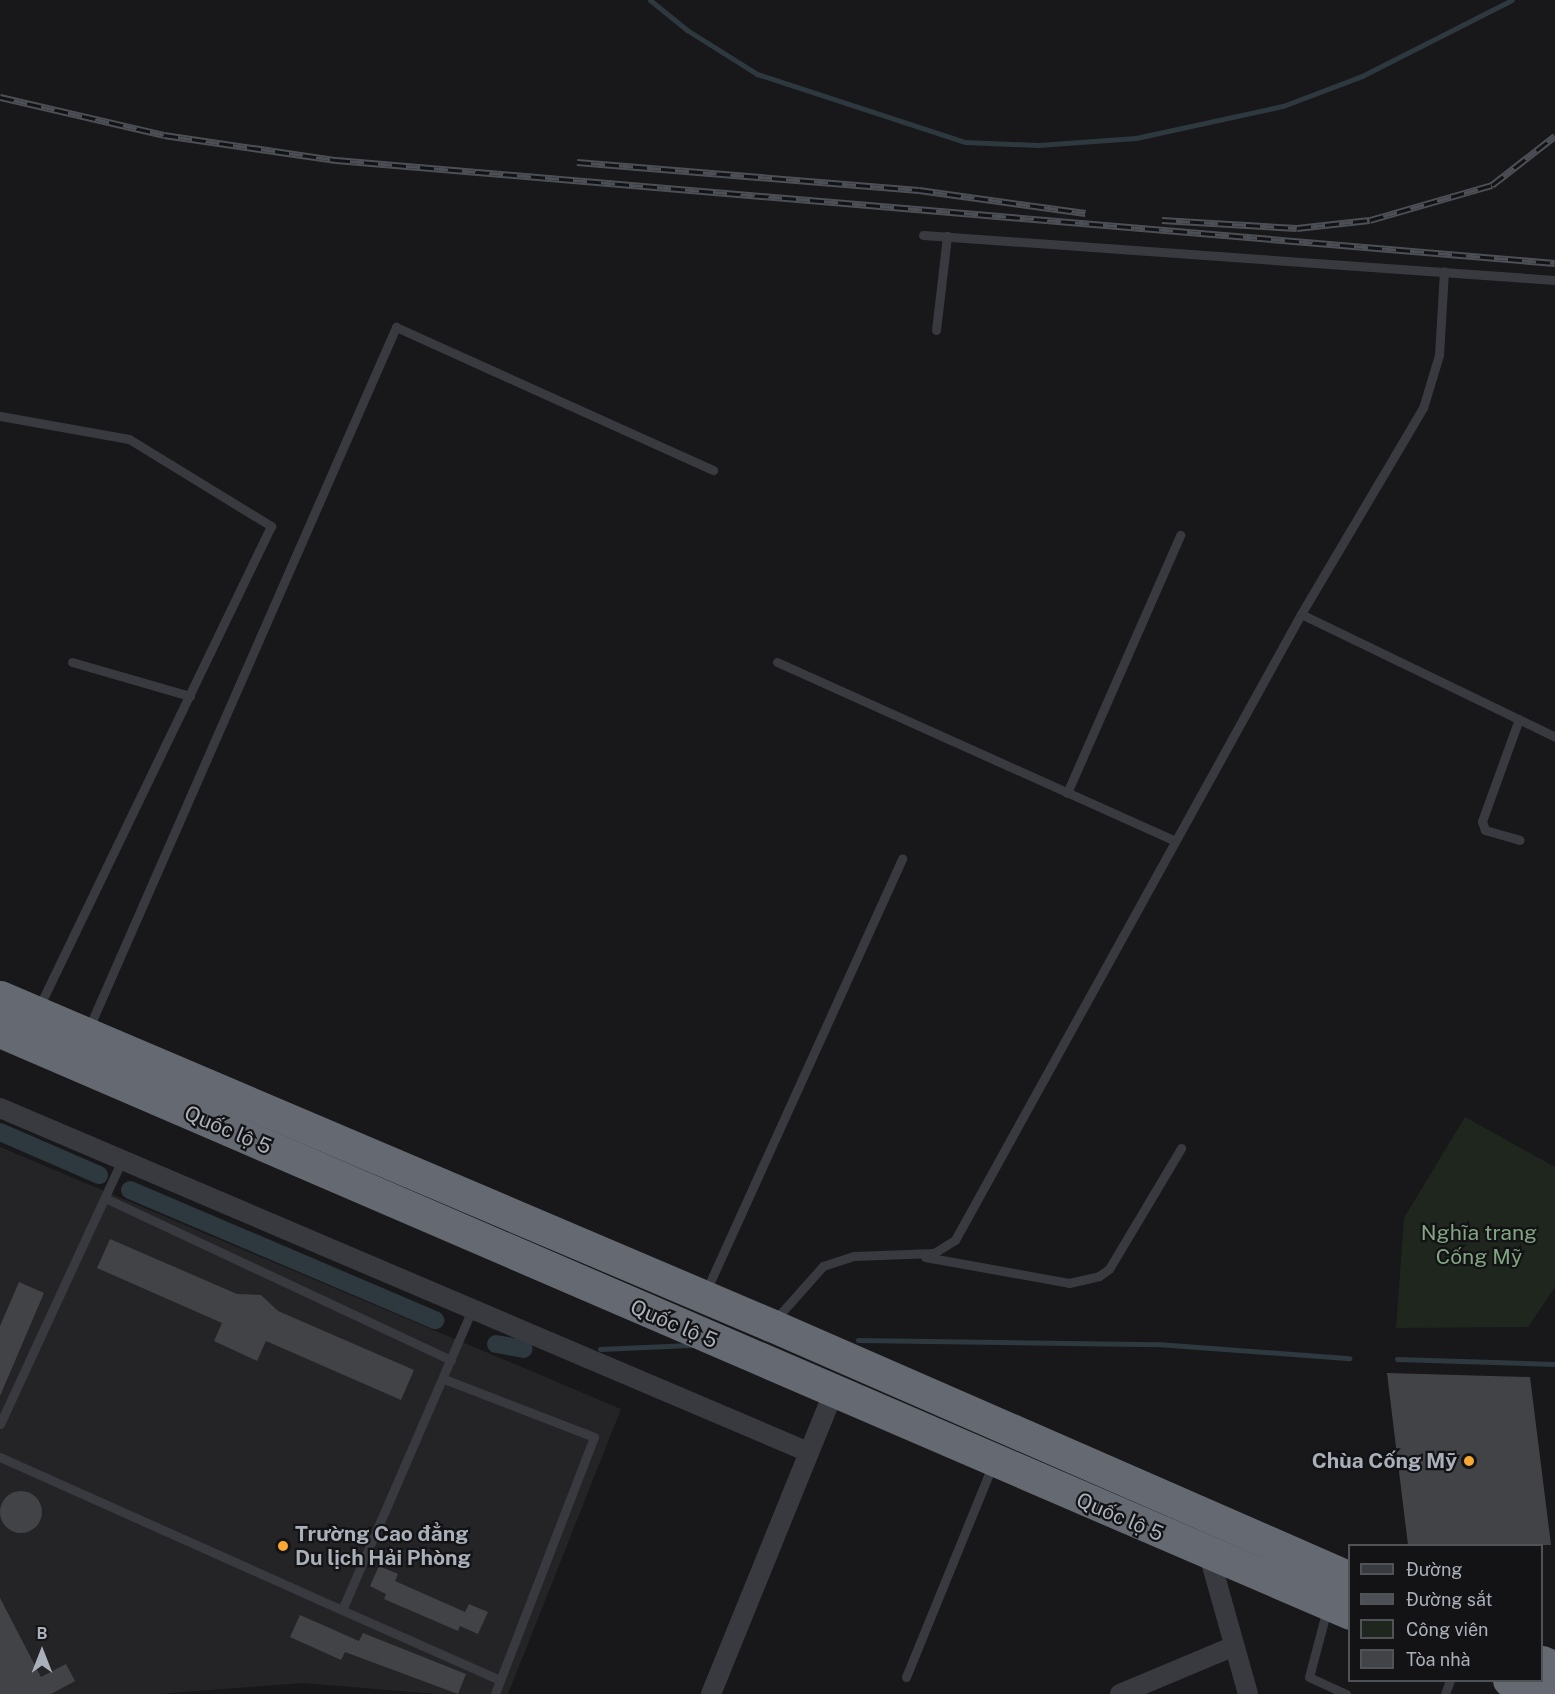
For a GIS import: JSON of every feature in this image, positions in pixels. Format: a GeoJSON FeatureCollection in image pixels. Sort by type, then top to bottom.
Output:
{"type":"FeatureCollection","features":[{"type":"Feature","properties":{"kind":"highway","name":"Quốc lộ 5"},"geometry":{"type":"LineString","coordinates":[[0,997],[87,1032],[771,1325],[1348,1577]]}},
{"type":"Feature","properties":{"kind":"highway","name":"Quốc lộ 5"},"geometry":{"type":"LineString","coordinates":[[0,1031],[833,1393],[1209,1555],[1339,1608]]}},
{"type":"Feature","properties":{"kind":"highway"},"geometry":{"type":"LineString","coordinates":[[1514,1682],[1541,1694]]}},
{"type":"Feature","properties":{"kind":"street"},"geometry":{"type":"LineString","coordinates":[[0,1108],[808,1452]]}},
{"type":"Feature","properties":{"kind":"street"},"geometry":{"type":"LineString","coordinates":[[711,1694],[833,1393]]}},
{"type":"Feature","properties":{"kind":"street"},"geometry":{"type":"LineString","coordinates":[[1209,1555],[1248,1694]]}},
{"type":"Feature","properties":{"kind":"street"},"geometry":{"type":"LineString","coordinates":[[1119,1694],[1234,1646]]}},
{"type":"Feature","properties":{"kind":"lane"},"geometry":{"type":"LineString","coordinates":[[923,235],[1555,280]]}},
{"type":"Feature","properties":{"kind":"lane"},"geometry":{"type":"LineString","coordinates":[[936,330],[947,236]]}},
{"type":"Feature","properties":{"kind":"lane"},"geometry":{"type":"LineString","coordinates":[[919,1256],[946,1249],[955,1240],[1301,614],[1423,408],[1438,355],[1444,271]]}},
{"type":"Feature","properties":{"kind":"lane"},"geometry":{"type":"LineString","coordinates":[[87,1032],[396,327],[713,470]]}},
{"type":"Feature","properties":{"kind":"lane"},"geometry":{"type":"LineString","coordinates":[[0,416],[129,439],[272,526],[37,1012]]}},
{"type":"Feature","properties":{"kind":"lane"},"geometry":{"type":"LineString","coordinates":[[1067,793],[1180,535]]}},
{"type":"Feature","properties":{"kind":"lane"},"geometry":{"type":"LineString","coordinates":[[1301,614],[1555,737]]}},
{"type":"Feature","properties":{"kind":"lane"},"geometry":{"type":"LineString","coordinates":[[72,662],[190,696]]}},
{"type":"Feature","properties":{"kind":"lane"},"geometry":{"type":"LineString","coordinates":[[777,662],[1174,841]]}},
{"type":"Feature","properties":{"kind":"lane"},"geometry":{"type":"LineString","coordinates":[[1519,719],[1482,821],[1485,830],[1520,840]]}},
{"type":"Feature","properties":{"kind":"lane"},"geometry":{"type":"LineString","coordinates":[[703,1297],[902,858]]}},
{"type":"Feature","properties":{"kind":"lane"},"geometry":{"type":"LineString","coordinates":[[771,1325],[823,1266],[854,1257],[919,1256],[1070,1283],[1099,1276],[1109,1269],[1181,1148]]}},
{"type":"Feature","properties":{"kind":"lane"},"geometry":{"type":"LineString","coordinates":[[0,1424],[122,1160]]}},
{"type":"Feature","properties":{"kind":"lane"},"geometry":{"type":"LineString","coordinates":[[105,1198],[451,1360]]}},
{"type":"Feature","properties":{"kind":"lane"},"geometry":{"type":"LineString","coordinates":[[342,1610],[444,1379],[472,1309]]}},
{"type":"Feature","properties":{"kind":"lane"},"geometry":{"type":"LineString","coordinates":[[444,1379],[594,1437],[495,1694]]}},
{"type":"Feature","properties":{"kind":"lane"},"geometry":{"type":"LineString","coordinates":[[0,1457],[500,1680]]}},
{"type":"Feature","properties":{"kind":"lane"},"geometry":{"type":"LineString","coordinates":[[906,1677],[994,1462]]}},
{"type":"Feature","properties":{"kind":"lane"},"geometry":{"type":"LineString","coordinates":[[1339,1608],[1309,1673],[1321,1685],[1346,1694]]}},
{"type":"Feature","properties":{"kind":"shaded area","name":"Trường Cao đẳng Du lịch Hải Phòng"},"geometry":{"type":"Polygon","coordinates":[[[0,1147],[621,1409],[508,1694],[438,1694],[302,1683],[158,1694],[0,1694],[0,1147]]]}},
{"type":"Feature","properties":{"kind":"green space","name":"Nghĩa trang Cống Mỹ"},"geometry":{"type":"Polygon","coordinates":[[[1465,1117],[1555,1167],[1555,1287],[1528,1327],[1396,1328],[1404,1218],[1465,1117]]]}},
{"type":"Feature","properties":{"kind":"building"},"geometry":{"type":"Polygon","coordinates":[[[110,1239],[237,1294],[261,1295],[278,1311],[414,1370],[401,1400],[266,1341],[257,1361],[214,1341],[222,1323],[97,1268],[110,1239]]]}},
{"type":"Feature","properties":{"kind":"building"},"geometry":{"type":"Polygon","coordinates":[[[19,1282],[44,1293],[0,1396],[0,1326],[19,1282]]]}},
{"type":"Feature","properties":{"kind":"building","name":"Chùa Cống Mỹ"},"geometry":{"type":"Polygon","coordinates":[[[1387,1373],[1530,1377],[1551,1545],[1408,1544],[1387,1373]]]}},
{"type":"Feature","properties":{"kind":"building"},"geometry":{"type":"Polygon","coordinates":[[[21,1491],[29,1492],[36,1497],[41,1504],[41,1520],[36,1527],[29,1532],[21,1533],[13,1532],[6,1527],[1,1520],[0,1512],[1,1504],[6,1497],[13,1492],[21,1491]]]}},
{"type":"Feature","properties":{"kind":"building"},"geometry":{"type":"Polygon","coordinates":[[[379,1566],[398,1574],[395,1581],[465,1612],[469,1604],[488,1612],[478,1634],[460,1626],[458,1631],[384,1599],[386,1594],[370,1586],[379,1566]]]}},
{"type":"Feature","properties":{"kind":"building"},"geometry":{"type":"Polygon","coordinates":[[[0,1598],[41,1677],[66,1664],[75,1681],[51,1694],[0,1694],[0,1598]]]}},
{"type":"Feature","properties":{"kind":"building"},"geometry":{"type":"Polygon","coordinates":[[[300,1615],[359,1641],[363,1633],[466,1674],[458,1694],[345,1652],[341,1660],[290,1637],[300,1615]]]}},
{"type":"Feature","properties":{"kind":"waterway"},"geometry":{"type":"LineString","coordinates":[[650,0],[687,30],[757,74],[965,142],[1038,145],[1136,138],[1283,106],[1362,76],[1512,0]]}},
{"type":"Feature","properties":{"kind":"waterway"},"geometry":{"type":"LineString","coordinates":[[0,1132],[99,1175]]}},
{"type":"Feature","properties":{"kind":"waterway"},"geometry":{"type":"LineString","coordinates":[[130,1190],[435,1320]]}},
{"type":"Feature","properties":{"kind":"waterway"},"geometry":{"type":"LineString","coordinates":[[858,1340],[1157,1344],[1349,1358]]}},
{"type":"Feature","properties":{"kind":"waterway"},"geometry":{"type":"LineString","coordinates":[[496,1344],[524,1349]]}},
{"type":"Feature","properties":{"kind":"waterway"},"geometry":{"type":"LineString","coordinates":[[600,1349],[690,1345]]}},
{"type":"Feature","properties":{"kind":"waterway"},"geometry":{"type":"LineString","coordinates":[[1397,1359],[1555,1364]]}},
{"type":"Feature","properties":{"kind":"railway"},"geometry":{"type":"LineString","coordinates":[[0,97],[164,135],[336,160],[1555,263]]}},
{"type":"Feature","properties":{"kind":"railway"},"geometry":{"type":"LineString","coordinates":[[1162,220],[1297,228],[1370,220],[1492,185],[1555,136]]}},
{"type":"Feature","properties":{"kind":"railway"},"geometry":{"type":"LineString","coordinates":[[577,162],[919,190],[1085,213]]}},
{"type":"Feature","properties":{"kind":"place","name":"Chùa Cống Mỹ"},"geometry":{"type":"Point","coordinates":[1469,1461]}},
{"type":"Feature","properties":{"kind":"place","name":"Trường Cao đẳng Du lịch Hải Phòng"},"geometry":{"type":"Point","coordinates":[283,1546]}}]}
